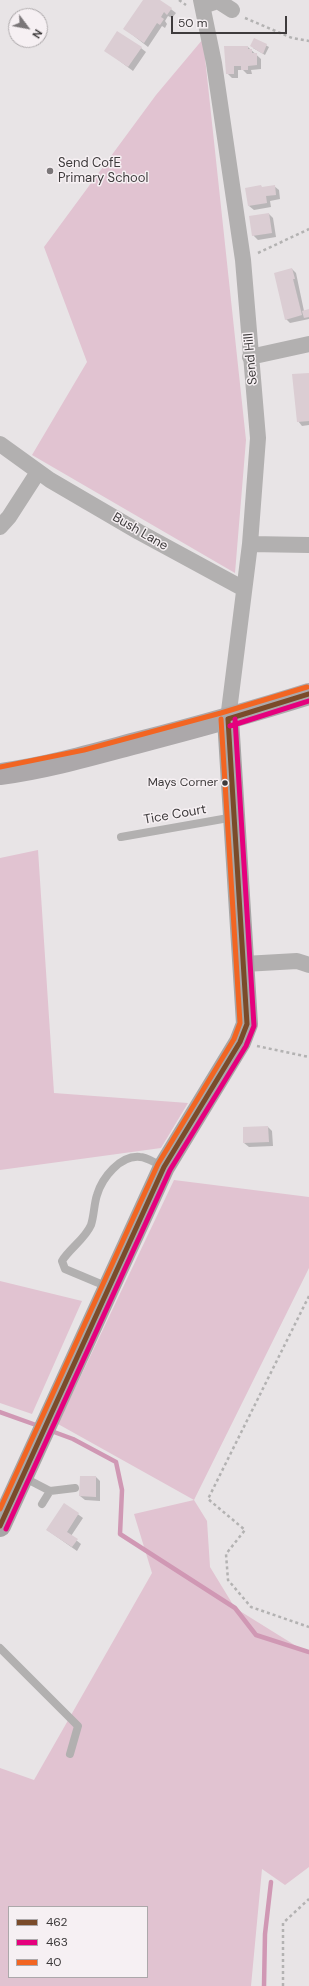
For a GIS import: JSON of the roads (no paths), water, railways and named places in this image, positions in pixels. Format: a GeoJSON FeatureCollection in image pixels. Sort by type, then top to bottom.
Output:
{"type":"FeatureCollection","features":[{"type":"Feature","properties":{"kind":"main road"},"geometry":{"type":"LineString","coordinates":[[0,774],[39,769],[228,719],[309,694]]}},
{"type":"Feature","properties":{"kind":"main road"},"geometry":{"type":"LineString","coordinates":[[0,1526],[164,1167],[240,1042],[247,1024],[228,719]]}},
{"type":"Feature","properties":{"kind":"street"},"geometry":{"type":"LineString","coordinates":[[202,3],[224,4]]}},
{"type":"Feature","properties":{"kind":"street","name":"Send Hill"},"geometry":{"type":"LineString","coordinates":[[202,3],[214,63],[243,260],[258,438],[250,544],[228,719]]}},
{"type":"Feature","properties":{"kind":"street"},"geometry":{"type":"LineString","coordinates":[[250,357],[309,344]]}},
{"type":"Feature","properties":{"kind":"street","name":"Bush Lane"},"geometry":{"type":"LineString","coordinates":[[0,444],[50,480],[139,532],[244,589]]}},
{"type":"Feature","properties":{"kind":"street"},"geometry":{"type":"LineString","coordinates":[[0,527],[9,517],[38,472]]}},
{"type":"Feature","properties":{"kind":"street"},"geometry":{"type":"LineString","coordinates":[[250,544],[309,545]]}},
{"type":"Feature","properties":{"kind":"street"},"geometry":{"type":"LineString","coordinates":[[244,964],[297,961],[309,965]]}},
{"type":"Feature","properties":{"kind":"lane","name":"Tice Court"},"geometry":{"type":"LineString","coordinates":[[121,837],[234,817]]}},
{"type":"Feature","properties":{"kind":"lane"},"geometry":{"type":"LineString","coordinates":[[108,1287],[65,1269],[62,1261],[69,1250],[88,1231],[91,1224],[96,1195],[102,1181],[115,1167],[127,1160],[140,1157],[164,1167]]}},
{"type":"Feature","properties":{"kind":"lane"},"geometry":{"type":"LineString","coordinates":[[22,1477],[50,1491],[75,1488]]}},
{"type":"Feature","properties":{"kind":"lane"},"geometry":{"type":"LineString","coordinates":[[42,1504],[50,1491]]}},
{"type":"Feature","properties":{"kind":"lane"},"geometry":{"type":"LineString","coordinates":[[0,1648],[78,1726],[70,1754]]}},
{"type":"Feature","properties":{"kind":"waterway"},"geometry":{"type":"LineString","coordinates":[[0,1412],[36,1425]]}},
{"type":"Feature","properties":{"kind":"waterway"},"geometry":{"type":"LineString","coordinates":[[54,1432],[73,1439],[116,1462],[122,1490],[120,1534],[235,1608],[256,1635],[309,1652]]}},
{"type":"Feature","properties":{"kind":"waterway"},"geometry":{"type":"LineString","coordinates":[[264,1986],[265,1934],[271,1882]]}},
{"type":"Feature","properties":{"kind":"place","name":"Send CofE Primary School"},"geometry":{"type":"Point","coordinates":[50,171]}},
{"type":"Feature","properties":{"kind":"place","name":"Mays Corner"},"geometry":{"type":"Point","coordinates":[225,783]}}]}
